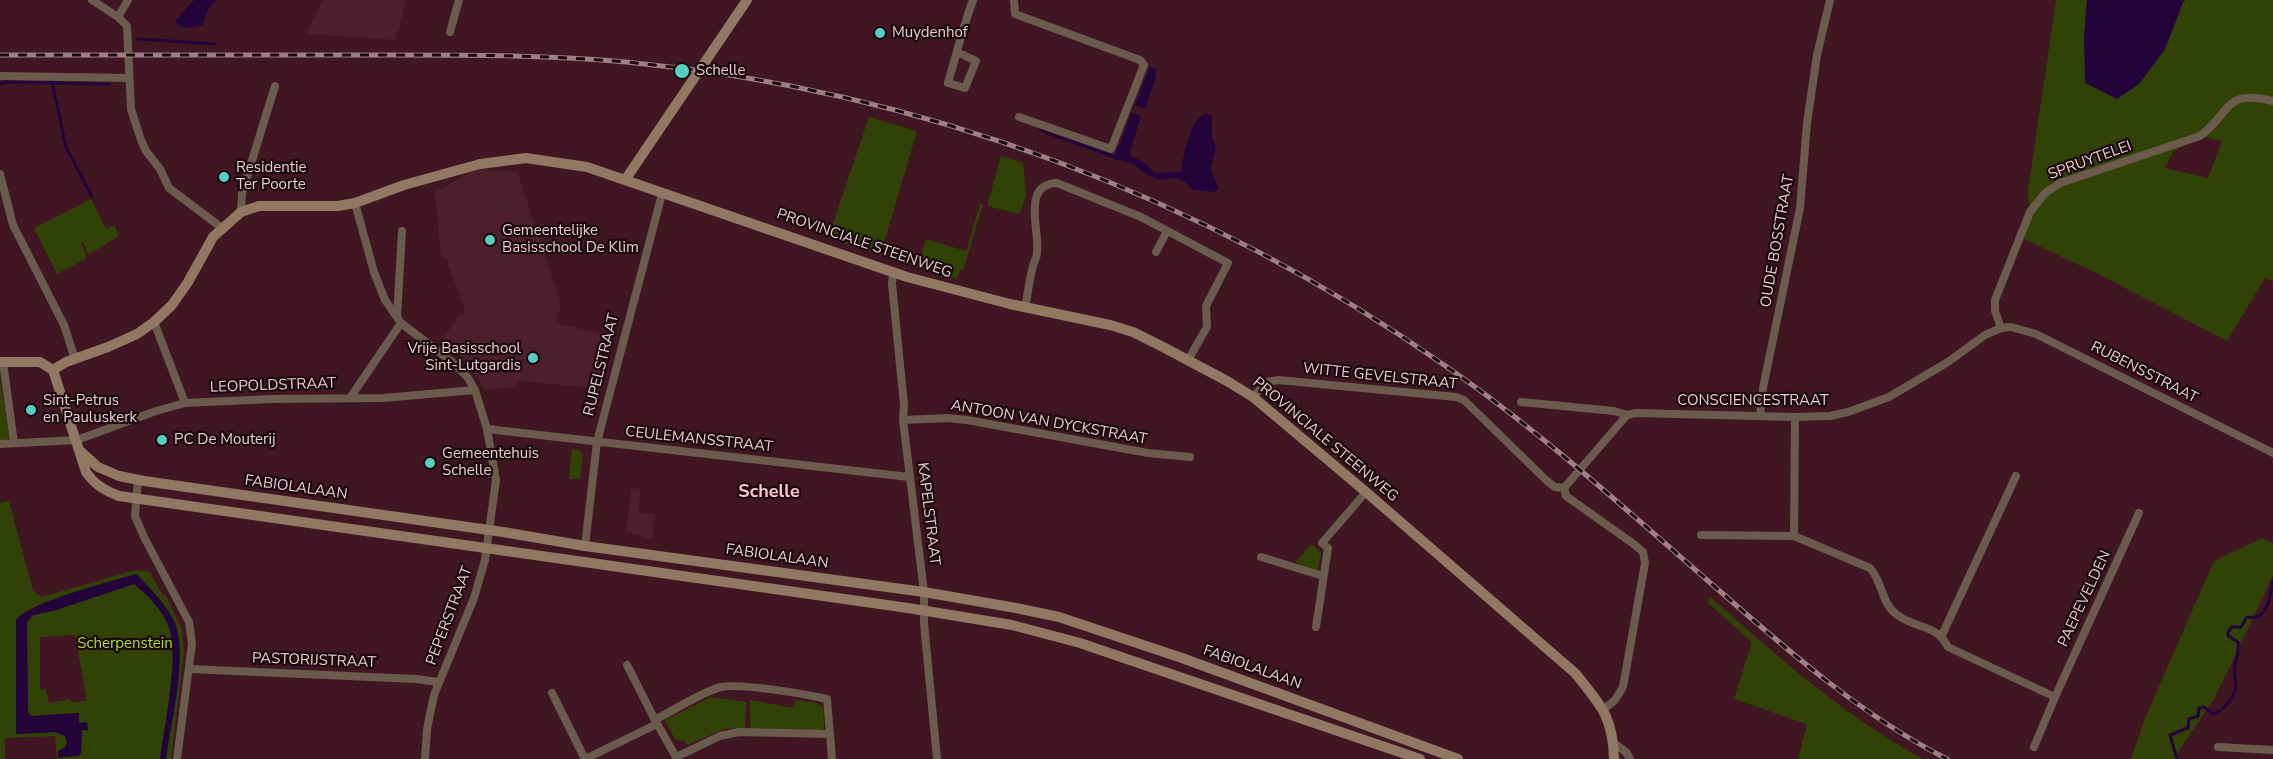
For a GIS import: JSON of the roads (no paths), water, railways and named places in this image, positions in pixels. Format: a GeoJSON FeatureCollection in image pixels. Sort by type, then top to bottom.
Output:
{"type":"FeatureCollection","features":[{"type":"Feature","properties":{"kind":"main road"},"geometry":{"type":"LineString","coordinates":[[625,180],[747,0]]}},
{"type":"Feature","properties":{"kind":"main road","name":"PROVINCIALE STEENWEG"},"geometry":{"type":"LineString","coordinates":[[53,370],[132,336],[154,322],[172,305],[188,282],[213,237],[241,212],[259,206],[338,206],[355,203],[404,185],[457,170],[480,164],[526,158],[587,167],[662,194],[765,226],[893,273],[1025,308],[1110,325],[1133,332],[1227,381],[1253,398],[1366,492],[1575,673],[1604,710],[1611,726],[1614,743]]}},
{"type":"Feature","properties":{"kind":"main road"},"geometry":{"type":"LineString","coordinates":[[1,362],[40,362],[53,370]]}},
{"type":"Feature","properties":{"kind":"main road","name":"FABIOLALAAN"},"geometry":{"type":"LineString","coordinates":[[53,370],[86,472],[94,484],[106,491],[135,499],[925,610],[1012,625],[1080,643],[1420,759]]}},
{"type":"Feature","properties":{"kind":"main road","name":"FABIOLALAAN"},"geometry":{"type":"LineString","coordinates":[[78,445],[98,467],[119,476],[138,480],[490,530],[585,546],[924,592],[1016,608],[1070,621],[1182,658],[1458,759]]}},
{"type":"Feature","properties":{"kind":"main road"},"geometry":{"type":"LineString","coordinates":[[1609,759],[1614,743]]}},
{"type":"Feature","properties":{"kind":"main road"},"geometry":{"type":"LineString","coordinates":[[1614,743],[1614,759]]}},
{"type":"Feature","properties":{"kind":"street"},"geometry":{"type":"LineString","coordinates":[[92,0],[118,17],[127,26],[131,109],[146,152],[159,168],[169,188],[222,228]]}},
{"type":"Feature","properties":{"kind":"street"},"geometry":{"type":"LineString","coordinates":[[118,17],[128,0]]}},
{"type":"Feature","properties":{"kind":"street"},"geometry":{"type":"LineString","coordinates":[[450,32],[459,0]]}},
{"type":"Feature","properties":{"kind":"street"},"geometry":{"type":"LineString","coordinates":[[957,52],[976,61],[965,88],[948,83],[957,52],[973,0]]}},
{"type":"Feature","properties":{"kind":"street"},"geometry":{"type":"LineString","coordinates":[[1014,0],[1015,14],[1143,63],[1111,149],[1019,117]]}},
{"type":"Feature","properties":{"kind":"street","name":"OUDE BOSSTRAAT"},"geometry":{"type":"LineString","coordinates":[[1760,416],[1763,388],[1800,208],[1807,123],[1817,55],[1830,0]]}},
{"type":"Feature","properties":{"kind":"street"},"geometry":{"type":"LineString","coordinates":[[0,76],[129,78]]}},
{"type":"Feature","properties":{"kind":"street"},"geometry":{"type":"LineString","coordinates":[[241,212],[242,194],[274,86]]}},
{"type":"Feature","properties":{"kind":"street","name":"SPRUYTELEI"},"geometry":{"type":"LineString","coordinates":[[2001,328],[1995,311],[1995,300],[2030,212],[2045,193],[2060,183],[2200,136],[2235,99],[2243,97],[2273,101]]}},
{"type":"Feature","properties":{"kind":"street"},"geometry":{"type":"LineString","coordinates":[[0,174],[13,225],[64,325],[75,359]]}},
{"type":"Feature","properties":{"kind":"street"},"geometry":{"type":"LineString","coordinates":[[1025,308],[1037,254],[1035,200],[1040,190],[1048,183],[1057,183],[1141,218],[1228,263],[1206,306],[1207,327],[1188,360]]}},
{"type":"Feature","properties":{"kind":"street","name":"RUPELSTRAAT"},"geometry":{"type":"LineString","coordinates":[[585,546],[597,442],[662,194]]}},
{"type":"Feature","properties":{"kind":"street","name":"PEPERSTRAAT"},"geometry":{"type":"LineString","coordinates":[[355,203],[374,272],[385,300],[399,320],[456,365],[475,390],[487,429],[496,480],[488,549],[474,598],[438,682],[427,729],[425,759]]}},
{"type":"Feature","properties":{"kind":"street"},"geometry":{"type":"LineString","coordinates":[[350,398],[399,320],[402,231]]}},
{"type":"Feature","properties":{"kind":"street"},"geometry":{"type":"LineString","coordinates":[[1156,252],[1167,231]]}},
{"type":"Feature","properties":{"kind":"street","name":"KAPELSTRAAT"},"geometry":{"type":"LineString","coordinates":[[893,273],[892,284],[904,405],[903,420],[924,592],[937,759]]}},
{"type":"Feature","properties":{"kind":"street"},"geometry":{"type":"LineString","coordinates":[[154,322],[185,403]]}},
{"type":"Feature","properties":{"kind":"street","name":"RUBENSSTRAAT"},"geometry":{"type":"LineString","coordinates":[[2001,328],[2011,327],[2036,334],[2273,453]]}},
{"type":"Feature","properties":{"kind":"street","name":"CONSCIENCESTRAAT"},"geometry":{"type":"LineString","coordinates":[[1521,402],[1614,411],[1627,415],[1636,413],[1830,416],[1874,404],[1923,377],[1985,335],[2001,328]]}},
{"type":"Feature","properties":{"kind":"street"},"geometry":{"type":"LineString","coordinates":[[1,362],[14,443]]}},
{"type":"Feature","properties":{"kind":"street","name":"WITTE GEVELSTRAAT"},"geometry":{"type":"LineString","coordinates":[[1253,398],[1267,382],[1278,380],[1456,397],[1464,400],[1547,481],[1555,487],[1564,488],[1566,496],[1643,552],[1646,563],[1623,687],[1615,700],[1604,710]]}},
{"type":"Feature","properties":{"kind":"street","name":"LEOPOLDSTRAAT"},"geometry":{"type":"LineString","coordinates":[[0,444],[78,445],[185,403],[424,396],[475,390]]}},
{"type":"Feature","properties":{"kind":"street"},"geometry":{"type":"LineString","coordinates":[[1564,488],[1627,415]]}},
{"type":"Feature","properties":{"kind":"street"},"geometry":{"type":"LineString","coordinates":[[1794,536],[1795,417]]}},
{"type":"Feature","properties":{"kind":"street","name":"ANTOON VAN DYCKSTRAAT"},"geometry":{"type":"LineString","coordinates":[[903,420],[947,418],[968,420],[1137,451],[1190,457]]}},
{"type":"Feature","properties":{"kind":"street","name":"CEULEMANSSTRAAT"},"geometry":{"type":"LineString","coordinates":[[487,429],[909,477]]}},
{"type":"Feature","properties":{"kind":"street"},"geometry":{"type":"LineString","coordinates":[[1942,635],[2016,476]]}},
{"type":"Feature","properties":{"kind":"street"},"geometry":{"type":"LineString","coordinates":[[138,480],[135,516],[189,622],[192,643],[177,759]]}},
{"type":"Feature","properties":{"kind":"street"},"geometry":{"type":"LineString","coordinates":[[1316,627],[1328,548],[1322,543],[1366,492]]}},
{"type":"Feature","properties":{"kind":"street","name":"PAEPEVELDEN"},"geometry":{"type":"LineString","coordinates":[[2034,747],[2139,513]]}},
{"type":"Feature","properties":{"kind":"street"},"geometry":{"type":"LineString","coordinates":[[1701,536],[1794,536],[1870,568],[1877,577],[1888,605],[1896,614],[1942,635],[1948,647],[2055,697]]}},
{"type":"Feature","properties":{"kind":"street"},"geometry":{"type":"LineString","coordinates":[[1261,557],[1323,576]]}},
{"type":"Feature","properties":{"kind":"street"},"geometry":{"type":"LineString","coordinates":[[627,665],[676,757],[720,736],[739,732],[830,734]]}},
{"type":"Feature","properties":{"kind":"street","name":"PASTORIJSTRAAT"},"geometry":{"type":"LineString","coordinates":[[189,669],[416,679],[438,682]]}},
{"type":"Feature","properties":{"kind":"street"},"geometry":{"type":"LineString","coordinates":[[552,693],[585,759],[720,687],[733,686],[808,694],[827,699],[832,759]]}},
{"type":"Feature","properties":{"kind":"street","name":"PROVINCIALE STEENWEG"},"geometry":{"type":"LineString","coordinates":[[1614,743],[1626,752],[1630,759]]}},
{"type":"Feature","properties":{"kind":"street"},"geometry":{"type":"LineString","coordinates":[[2218,747],[2273,750]]}},
{"type":"Feature","properties":{"kind":"waterway"},"geometry":{"type":"LineString","coordinates":[[138,39],[215,44]]}},
{"type":"Feature","properties":{"kind":"waterway"},"geometry":{"type":"LineString","coordinates":[[0,84],[5,82],[109,84]]}},
{"type":"Feature","properties":{"kind":"waterway"},"geometry":{"type":"LineString","coordinates":[[52,82],[66,147],[92,197]]}},
{"type":"Feature","properties":{"kind":"waterway"},"geometry":{"type":"LineString","coordinates":[[1040,130],[1115,157]]}},
{"type":"Feature","properties":{"kind":"waterway"},"geometry":{"type":"LineString","coordinates":[[2177,759],[2170,735],[2188,728],[2189,719],[2198,716],[2199,708],[2204,707],[2213,714],[2231,699],[2236,685],[2234,670],[2238,642],[2228,636],[2228,632],[2232,627],[2241,627],[2247,617],[2254,617],[2264,612],[2273,581]]}},
{"type":"Feature","properties":{"kind":"railway"},"geometry":{"type":"LineString","coordinates":[[0,55],[457,55],[525,56],[626,62],[736,76],[845,98],[951,126],[1056,161],[1158,203],[1258,252],[1354,306],[1447,367],[1553,447],[1775,639],[1830,683],[1886,724],[1947,759]]}},
{"type":"Feature","properties":{"kind":"place","name":"Muydenhof"},"geometry":{"type":"Point","coordinates":[880,33]}},
{"type":"Feature","properties":{"kind":"place","name":"Schelle"},"geometry":{"type":"Point","coordinates":[682,71]}},
{"type":"Feature","properties":{"kind":"place","name":"Residentie Ter Poorte"},"geometry":{"type":"Point","coordinates":[224,177]}},
{"type":"Feature","properties":{"kind":"place","name":"Gemeentelijke Basisschool De Klim"},"geometry":{"type":"Point","coordinates":[490,240]}},
{"type":"Feature","properties":{"kind":"place","name":"Vrije Basisschool Sint-Lutgardis"},"geometry":{"type":"Point","coordinates":[533,358]}},
{"type":"Feature","properties":{"kind":"place","name":"Sint-Petrus en Pauluskerk"},"geometry":{"type":"Point","coordinates":[31,410]}},
{"type":"Feature","properties":{"kind":"place","name":"PC De Mouterij"},"geometry":{"type":"Point","coordinates":[162,440]}},
{"type":"Feature","properties":{"kind":"place","name":"Gemeentehuis Schelle"},"geometry":{"type":"Point","coordinates":[430,463]}},
{"type":"Feature","properties":{"kind":"district","name":"Schelle"},"geometry":{"type":"Point","coordinates":[769,493]}},
{"type":"Feature","properties":{"kind":"park label","name":"Scherpenstein"},"geometry":{"type":"Point","coordinates":[125,644]}}]}
